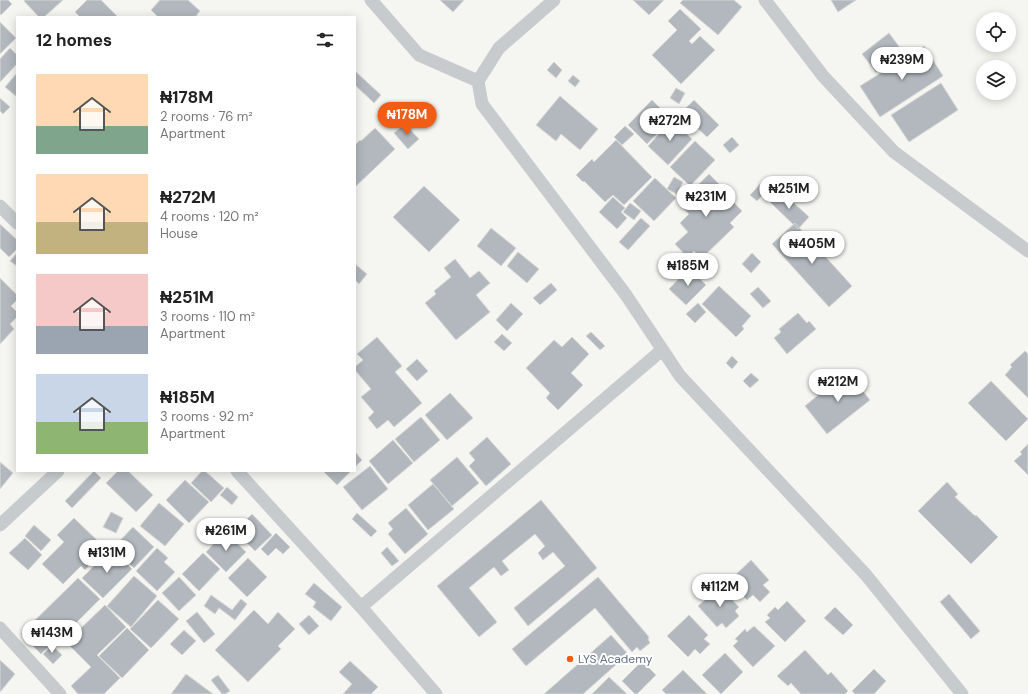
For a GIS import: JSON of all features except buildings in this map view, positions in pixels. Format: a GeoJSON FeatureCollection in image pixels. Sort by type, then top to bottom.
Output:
{"type":"FeatureCollection","features":[{"type":"Feature","properties":{"kind":"street"},"geometry":{"type":"LineString","coordinates":[[371,0],[419,55],[478,81]]}},
{"type":"Feature","properties":{"kind":"street"},"geometry":{"type":"LineString","coordinates":[[554,0],[499,48],[478,81],[482,104],[626,295],[680,376],[866,575],[962,694]]}},
{"type":"Feature","properties":{"kind":"street"},"geometry":{"type":"LineString","coordinates":[[765,0],[823,76],[894,152],[1028,251]]}},
{"type":"Feature","properties":{"kind":"street"},"geometry":{"type":"LineString","coordinates":[[0,206],[16,222]]}},
{"type":"Feature","properties":{"kind":"street"},"geometry":{"type":"LineString","coordinates":[[361,607],[662,350]]}},
{"type":"Feature","properties":{"kind":"street"},"geometry":{"type":"LineString","coordinates":[[0,525],[57,472]]}},
{"type":"Feature","properties":{"kind":"street"},"geometry":{"type":"LineString","coordinates":[[238,472],[361,607],[436,694]]}},
{"type":"Feature","properties":{"kind":"street"},"geometry":{"type":"LineString","coordinates":[[0,628],[60,694]]}},
{"type":"Feature","properties":{"kind":"place","name":"LYS Academy"},"geometry":{"type":"Point","coordinates":[570,659]}}]}
